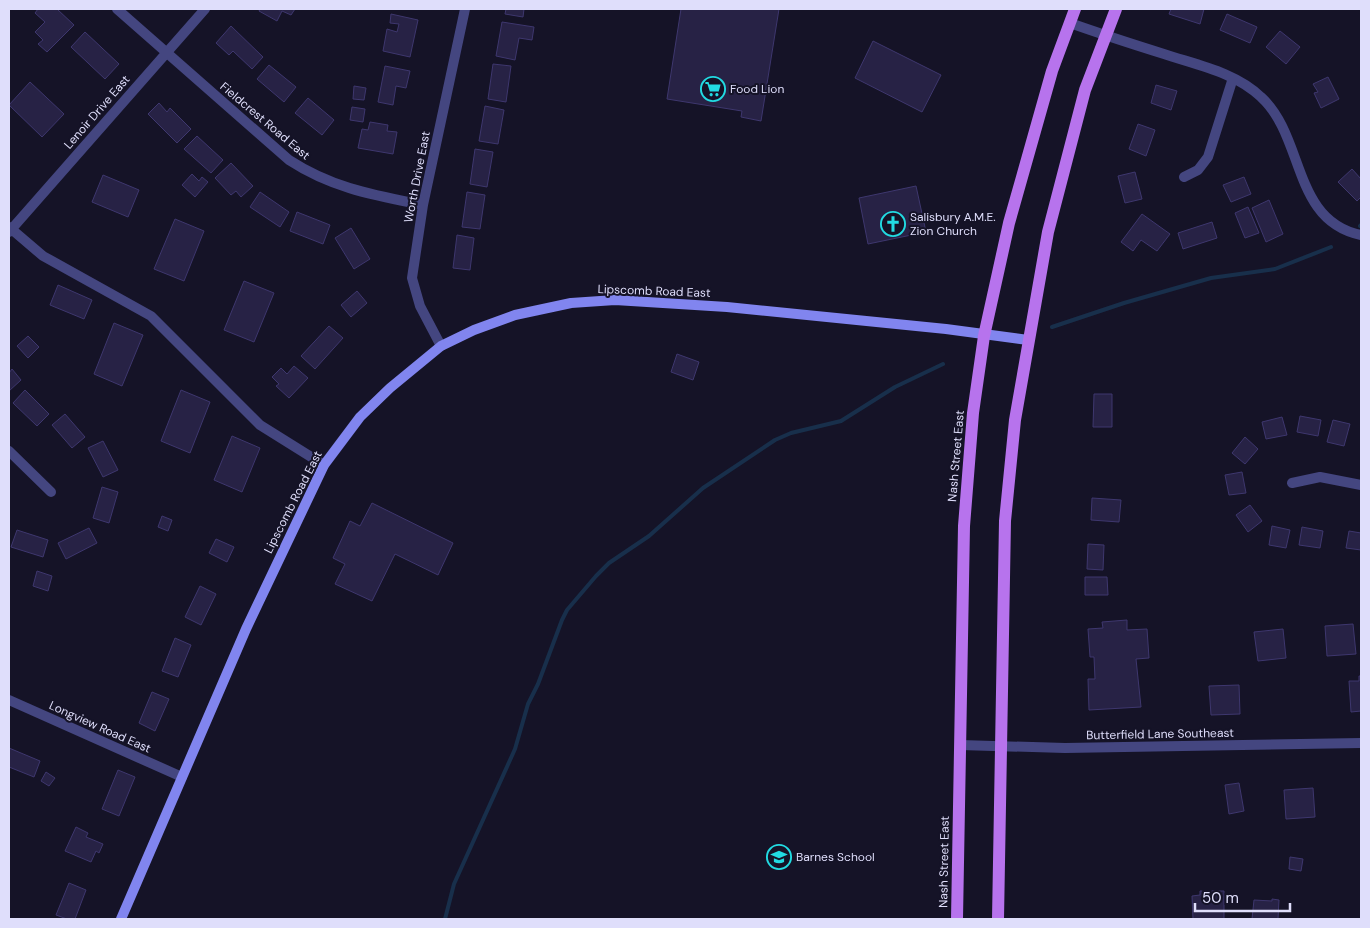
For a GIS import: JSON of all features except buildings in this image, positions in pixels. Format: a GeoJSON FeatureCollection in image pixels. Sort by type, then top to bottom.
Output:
{"type":"FeatureCollection","features":[{"type":"Feature","properties":{"kind":"main road","name":"Nash Street East"},"geometry":{"type":"LineString","coordinates":[[957,919],[966,489],[973,413],[984,336],[1027,155],[1052,71],[1075,9]]}},
{"type":"Feature","properties":{"kind":"main road"},"geometry":{"type":"LineString","coordinates":[[998,919],[1005,521],[1015,420],[1048,232],[1085,90],[1116,9]]}},
{"type":"Feature","properties":{"kind":"street","name":"Fieldcrest Road East"},"geometry":{"type":"LineString","coordinates":[[117,9],[289,160],[307,172],[336,185],[360,192],[423,204]]}},
{"type":"Feature","properties":{"kind":"street","name":"Lenoir Drive East"},"geometry":{"type":"LineString","coordinates":[[10,229],[205,9]]}},
{"type":"Feature","properties":{"kind":"street","name":"Worth Drive East"},"geometry":{"type":"LineString","coordinates":[[441,346],[420,306],[412,278],[423,204],[465,9]]}},
{"type":"Feature","properties":{"kind":"street"},"geometry":{"type":"LineString","coordinates":[[1070,23],[1222,73],[1251,88],[1277,114],[1286,131],[1304,182],[1318,210],[1342,229],[1361,235]]}},
{"type":"Feature","properties":{"kind":"street"},"geometry":{"type":"LineString","coordinates":[[1184,177],[1198,170],[1208,157],[1233,78]]}},
{"type":"Feature","properties":{"kind":"street"},"geometry":{"type":"LineString","coordinates":[[10,229],[43,256],[151,316],[260,425],[324,464]]}},
{"type":"Feature","properties":{"kind":"street","name":"Lipscomb Road East"},"geometry":{"type":"LineString","coordinates":[[121,919],[250,620],[324,464],[360,416],[390,388],[441,346],[474,330],[515,315],[571,303],[615,300],[727,307],[936,328],[984,336],[1028,340]]}},
{"type":"Feature","properties":{"kind":"street"},"geometry":{"type":"LineString","coordinates":[[9,451],[51,492]]}},
{"type":"Feature","properties":{"kind":"street"},"geometry":{"type":"LineString","coordinates":[[1292,482],[1320,477],[1361,485]]}},
{"type":"Feature","properties":{"kind":"street","name":"Longview Road East"},"geometry":{"type":"LineString","coordinates":[[9,700],[182,777]]}},
{"type":"Feature","properties":{"kind":"street","name":"Butterfield Lane Southeast"},"geometry":{"type":"LineString","coordinates":[[960,745],[1065,748],[1361,743]]}},
{"type":"Feature","properties":{"kind":"waterway"},"geometry":{"type":"LineString","coordinates":[[1052,327],[1124,303],[1211,278],[1275,269],[1331,247]]}},
{"type":"Feature","properties":{"kind":"waterway"},"geometry":{"type":"LineString","coordinates":[[445,919],[454,884],[515,749],[528,704],[538,684],[562,620],[567,610],[596,576],[609,563],[649,536],[703,488],[775,440],[791,433],[841,421],[895,387],[943,364]]}},
{"type":"Feature","properties":{"kind":"place","name":"Food Lion"},"geometry":{"type":"Point","coordinates":[713,89]}},
{"type":"Feature","properties":{"kind":"place","name":"Salisbury A.M.E. Zion Church"},"geometry":{"type":"Point","coordinates":[893,224]}},
{"type":"Feature","properties":{"kind":"place","name":"Barnes School"},"geometry":{"type":"Point","coordinates":[779,857]}}]}
